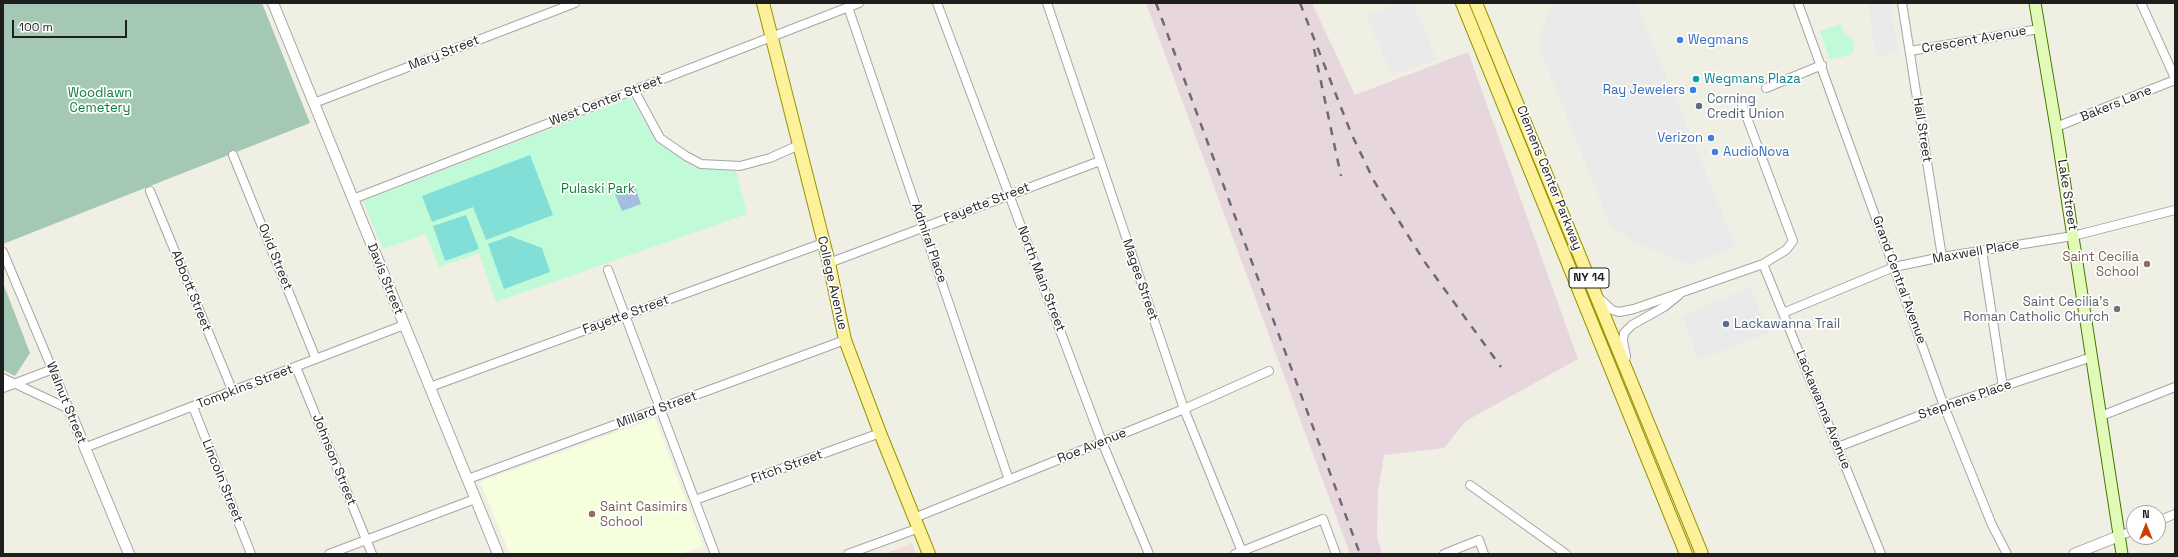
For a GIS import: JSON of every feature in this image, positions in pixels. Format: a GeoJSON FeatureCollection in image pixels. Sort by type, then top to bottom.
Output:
{"type":"FeatureCollection","features":[{"type":"Feature","properties":{"kind":"main road","name":"College Avenue"},"geometry":{"type":"LineString","coordinates":[[763,3],[823,243],[830,263],[846,340],[880,433],[930,554]]}},
{"type":"Feature","properties":{"kind":"main road","name":"Clemens Center Parkway"},"geometry":{"type":"LineString","coordinates":[[1462,3],[1686,554]]}},
{"type":"Feature","properties":{"kind":"main road","name":"Clemens Center Parkway"},"geometry":{"type":"LineString","coordinates":[[1476,3],[1702,554]]}},
{"type":"Feature","properties":{"kind":"main road","name":"Lake Street"},"geometry":{"type":"LineString","coordinates":[[2035,3],[2056,127],[2122,554]]}},
{"type":"Feature","properties":{"kind":"street","name":"Davis Street"},"geometry":{"type":"LineString","coordinates":[[273,3],[498,554]]}},
{"type":"Feature","properties":{"kind":"street","name":"Mary Street"},"geometry":{"type":"LineString","coordinates":[[314,103],[575,3]]}},
{"type":"Feature","properties":{"kind":"street","name":"West Center Street"},"geometry":{"type":"LineString","coordinates":[[353,199],[859,3]]}},
{"type":"Feature","properties":{"kind":"street","name":"North Main Street"},"geometry":{"type":"LineString","coordinates":[[937,3],[1102,442],[1149,554]]}},
{"type":"Feature","properties":{"kind":"street","name":"Magee Street"},"geometry":{"type":"LineString","coordinates":[[1047,3],[1184,409],[1240,553]]}},
{"type":"Feature","properties":{"kind":"street","name":"Grand Central Avenue"},"geometry":{"type":"LineString","coordinates":[[1798,3],[1944,406],[1992,525],[2007,554]]}},
{"type":"Feature","properties":{"kind":"street","name":"Hall Street"},"geometry":{"type":"LineString","coordinates":[[1902,3],[1942,257]]}},
{"type":"Feature","properties":{"kind":"street"},"geometry":{"type":"LineString","coordinates":[[2141,3],[2175,79]]}},
{"type":"Feature","properties":{"kind":"street","name":"Admiral Place"},"geometry":{"type":"LineString","coordinates":[[848,7],[1009,480]]}},
{"type":"Feature","properties":{"kind":"street","name":"Crescent Avenue"},"geometry":{"type":"LineString","coordinates":[[1910,51],[2039,29]]}},
{"type":"Feature","properties":{"kind":"street"},"geometry":{"type":"LineString","coordinates":[[1766,88],[1822,66]]}},
{"type":"Feature","properties":{"kind":"street","name":"Bakers Lane"},"geometry":{"type":"LineString","coordinates":[[2056,127],[2175,79]]}},
{"type":"Feature","properties":{"kind":"street"},"geometry":{"type":"LineString","coordinates":[[634,90],[660,138],[686,156],[701,164],[740,166],[770,158],[799,145]]}},
{"type":"Feature","properties":{"kind":"street"},"geometry":{"type":"LineString","coordinates":[[1596,296],[1612,310],[1619,312],[1682,293],[1763,264],[1786,250],[1793,241],[1740,99]]}},
{"type":"Feature","properties":{"kind":"street","name":"Ovid Street"},"geometry":{"type":"LineString","coordinates":[[233,155],[316,359]]}},
{"type":"Feature","properties":{"kind":"street","name":"Fayette Street"},"geometry":{"type":"LineString","coordinates":[[830,263],[1100,161]]}},
{"type":"Feature","properties":{"kind":"street","name":"Abbott Street"},"geometry":{"type":"LineString","coordinates":[[150,191],[233,392]]}},
{"type":"Feature","properties":{"kind":"street","name":"Maxwell Place"},"geometry":{"type":"LineString","coordinates":[[1783,313],[1894,267],[1982,250],[2073,236],[2175,210]]}},
{"type":"Feature","properties":{"kind":"street","name":"Fayette Street"},"geometry":{"type":"LineString","coordinates":[[430,387],[823,243]]}},
{"type":"Feature","properties":{"kind":"street"},"geometry":{"type":"LineString","coordinates":[[1982,250],[2003,387]]}},
{"type":"Feature","properties":{"kind":"street","name":"Walnut Street"},"geometry":{"type":"LineString","coordinates":[[3,252],[129,554]]}},
{"type":"Feature","properties":{"kind":"street","name":"Lackawanna Avenue"},"geometry":{"type":"LineString","coordinates":[[1763,264],[1881,554]]}},
{"type":"Feature","properties":{"kind":"street"},"geometry":{"type":"LineString","coordinates":[[608,270],[715,554]]}},
{"type":"Feature","properties":{"kind":"street"},"geometry":{"type":"LineString","coordinates":[[1629,376],[1623,341],[1624,333],[1632,325],[1664,307],[1682,293]]}},
{"type":"Feature","properties":{"kind":"street","name":"Tompkins Street"},"geometry":{"type":"LineString","coordinates":[[84,448],[404,325]]}},
{"type":"Feature","properties":{"kind":"street","name":"Millard Street"},"geometry":{"type":"LineString","coordinates":[[468,479],[846,340]]}},
{"type":"Feature","properties":{"kind":"street","name":"Stephens Place"},"geometry":{"type":"LineString","coordinates":[[1838,447],[1944,406],[2092,357]]}},
{"type":"Feature","properties":{"kind":"street","name":"Johnson Street"},"geometry":{"type":"LineString","coordinates":[[296,367],[372,554]]}},
{"type":"Feature","properties":{"kind":"street"},"geometry":{"type":"LineString","coordinates":[[3,388],[53,369]]}},
{"type":"Feature","properties":{"kind":"street","name":"Roe Avenue"},"geometry":{"type":"LineString","coordinates":[[848,554],[1009,480],[1184,409],[1269,371]]}},
{"type":"Feature","properties":{"kind":"street"},"geometry":{"type":"LineString","coordinates":[[3,378],[69,409]]}},
{"type":"Feature","properties":{"kind":"street"},"geometry":{"type":"LineString","coordinates":[[2101,416],[2175,387]]}},
{"type":"Feature","properties":{"kind":"street","name":"Lincoln Street"},"geometry":{"type":"LineString","coordinates":[[193,407],[251,554]]}},
{"type":"Feature","properties":{"kind":"street","name":"Fitch Street"},"geometry":{"type":"LineString","coordinates":[[695,500],[880,433]]}},
{"type":"Feature","properties":{"kind":"street"},"geometry":{"type":"LineString","coordinates":[[1470,485],[1566,554]]}},
{"type":"Feature","properties":{"kind":"street"},"geometry":{"type":"LineString","coordinates":[[329,554],[475,499]]}},
{"type":"Feature","properties":{"kind":"street"},"geometry":{"type":"LineString","coordinates":[[1240,553],[1323,519],[1336,554]]}},
{"type":"Feature","properties":{"kind":"street"},"geometry":{"type":"LineString","coordinates":[[2074,554],[2126,533]]}},
{"type":"Feature","properties":{"kind":"street"},"geometry":{"type":"LineString","coordinates":[[1444,554],[1479,540],[1484,554]]}},
{"type":"Feature","properties":{"kind":"shaded area"},"geometry":{"type":"Polygon","coordinates":[[[1146,3],[1312,3],[1355,95],[1468,52],[1578,359],[1466,421],[1444,448],[1384,455],[1378,491],[1377,537],[1382,554],[1350,554],[1146,3]]]}},
{"type":"Feature","properties":{"kind":"shaded area"},"geometry":{"type":"Polygon","coordinates":[[[1398,3],[1413,3],[1437,60],[1392,75],[1366,16],[1398,3]]]}},
{"type":"Feature","properties":{"kind":"shaded area"},"geometry":{"type":"Polygon","coordinates":[[[1552,3],[1636,3],[1736,246],[1690,265],[1634,242],[1611,227],[1540,51],[1540,35],[1552,3]]]}},
{"type":"Feature","properties":{"kind":"shaded area"},"geometry":{"type":"Polygon","coordinates":[[[1868,3],[1890,3],[1898,53],[1876,56],[1868,3]]]}},
{"type":"Feature","properties":{"kind":"shaded area"},"geometry":{"type":"Polygon","coordinates":[[[530,155],[553,215],[486,240],[473,207],[432,222],[422,196],[530,155]]]}},
{"type":"Feature","properties":{"kind":"shaded area"},"geometry":{"type":"Polygon","coordinates":[[[635,187],[641,204],[622,211],[615,194],[635,187]]]}},
{"type":"Feature","properties":{"kind":"shaded area"},"geometry":{"type":"Polygon","coordinates":[[[466,215],[479,249],[445,261],[433,226],[466,215]]]}},
{"type":"Feature","properties":{"kind":"shaded area"},"geometry":{"type":"Polygon","coordinates":[[[510,236],[542,248],[550,272],[504,289],[488,244],[510,236]]]}},
{"type":"Feature","properties":{"kind":"shaded area","name":"Lackawanna Trail"},"geometry":{"type":"Polygon","coordinates":[[[1749,287],[1769,333],[1698,360],[1683,316],[1749,287]]]}},
{"type":"Feature","properties":{"kind":"shaded area","name":"Saint Casimirs School"},"geometry":{"type":"Polygon","coordinates":[[[655,418],[703,546],[680,554],[510,554],[480,482],[655,418]]]}},
{"type":"Feature","properties":{"kind":"shaded area"},"geometry":{"type":"Polygon","coordinates":[[[912,543],[916,554],[884,554],[912,543]]]}},
{"type":"Feature","properties":{"kind":"green space","name":"Woodlawn Cemetery"},"geometry":{"type":"Polygon","coordinates":[[[3,3],[262,3],[310,123],[3,244],[3,3]]]}},
{"type":"Feature","properties":{"kind":"green space"},"geometry":{"type":"Polygon","coordinates":[[[1841,24],[1844,33],[1853,40],[1854,51],[1850,55],[1830,60],[1820,31],[1841,24]]]}},
{"type":"Feature","properties":{"kind":"green space","name":"Pulaski Park"},"geometry":{"type":"Polygon","coordinates":[[[631,98],[654,138],[693,167],[736,171],[747,214],[496,302],[479,253],[439,267],[426,234],[383,249],[363,201],[631,98]]]}},
{"type":"Feature","properties":{"kind":"green space"},"geometry":{"type":"Polygon","coordinates":[[[3,283],[30,353],[15,376],[3,370],[3,283]]]}},
{"type":"Feature","properties":{"kind":"railway"},"geometry":{"type":"LineString","coordinates":[[1156,3],[1360,554]]}},
{"type":"Feature","properties":{"kind":"railway"},"geometry":{"type":"LineString","coordinates":[[1300,3],[1351,133],[1374,181],[1424,261],[1501,367]]}},
{"type":"Feature","properties":{"kind":"railway"},"geometry":{"type":"LineString","coordinates":[[1314,49],[1341,176]]}},
{"type":"Feature","properties":{"kind":"place","name":"Wegmans"},"geometry":{"type":"Point","coordinates":[1680,40]}},
{"type":"Feature","properties":{"kind":"place","name":"Wegmans Plaza"},"geometry":{"type":"Point","coordinates":[1696,79]}},
{"type":"Feature","properties":{"kind":"place","name":"Ray Jewelers"},"geometry":{"type":"Point","coordinates":[1693,90]}},
{"type":"Feature","properties":{"kind":"place","name":"Corning Credit Union"},"geometry":{"type":"Point","coordinates":[1699,106]}},
{"type":"Feature","properties":{"kind":"place","name":"Verizon"},"geometry":{"type":"Point","coordinates":[1711,138]}},
{"type":"Feature","properties":{"kind":"place","name":"AudioNova"},"geometry":{"type":"Point","coordinates":[1715,152]}},
{"type":"Feature","properties":{"kind":"place","name":"Saint Cecilia School"},"geometry":{"type":"Point","coordinates":[2147,264]}},
{"type":"Feature","properties":{"kind":"place","name":"Saint Cecilia's Roman Catholic Church"},"geometry":{"type":"Point","coordinates":[2117,309]}},
{"type":"Feature","properties":{"kind":"place","name":"Lackawanna Trail"},"geometry":{"type":"Point","coordinates":[1726,324]}},
{"type":"Feature","properties":{"kind":"place","name":"Saint Casimirs School"},"geometry":{"type":"Point","coordinates":[592,514]}}]}
